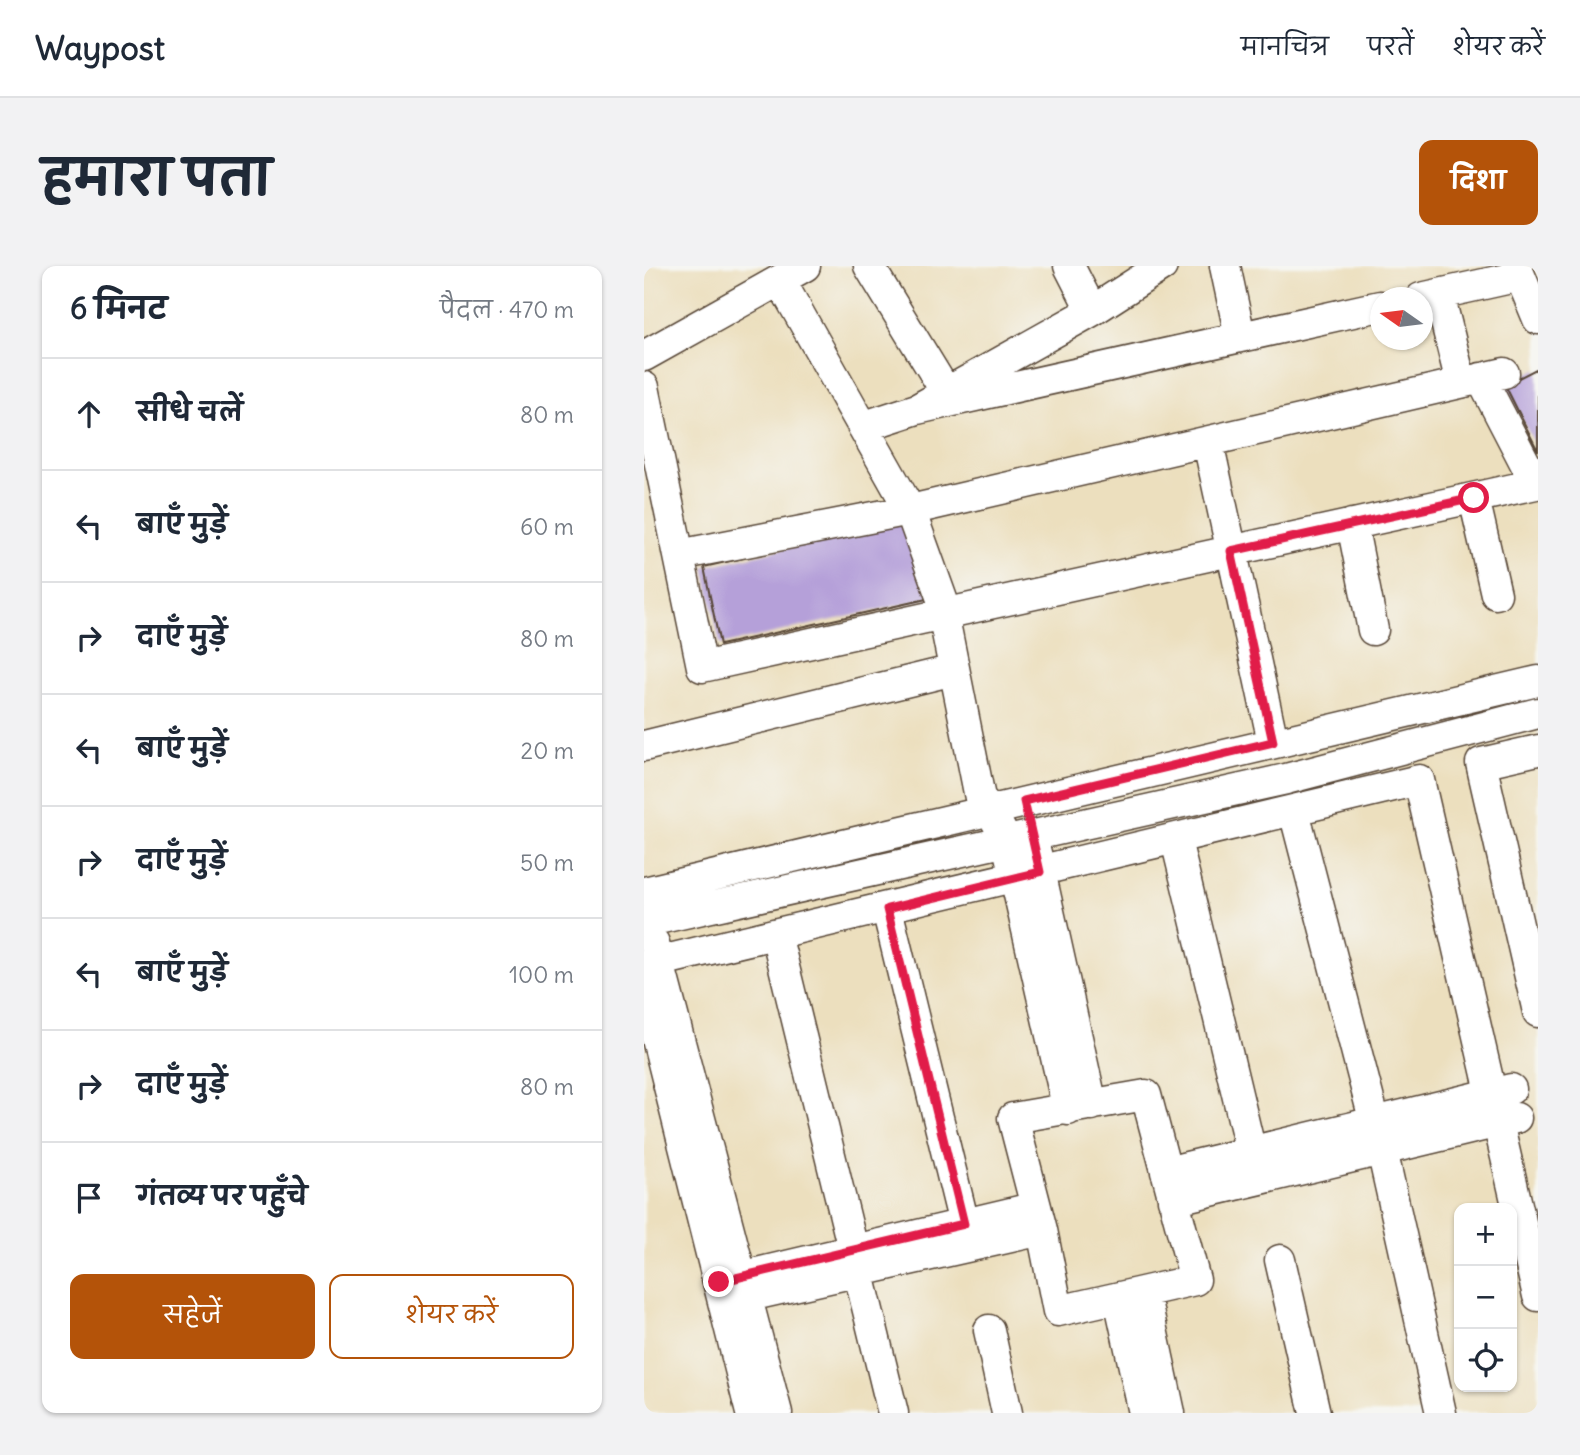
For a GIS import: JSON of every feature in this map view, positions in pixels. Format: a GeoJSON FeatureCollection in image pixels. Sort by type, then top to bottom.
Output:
{"type":"FeatureCollection","features":[{"type":"Feature","properties":{"kind":"street"},"geometry":{"type":"LineString","coordinates":[[869,266],[946,392]]}},
{"type":"Feature","properties":{"kind":"street"},"geometry":{"type":"LineString","coordinates":[[1069,266],[1091,311]]}},
{"type":"Feature","properties":{"kind":"street"},"geometry":{"type":"LineString","coordinates":[[917,409],[1091,311],[1162,266]]}},
{"type":"Feature","properties":{"kind":"street"},"geometry":{"type":"LineString","coordinates":[[1225,266],[1240,337]]}},
{"type":"Feature","properties":{"kind":"street"},"geometry":{"type":"LineString","coordinates":[[644,356],[796,270],[865,426],[910,510],[947,613],[946,628],[980,798],[1020,839]]}},
{"type":"Feature","properties":{"kind":"street"},"geometry":{"type":"LineString","coordinates":[[1433,295],[1518,271],[1538,319]]}},
{"type":"Feature","properties":{"kind":"street"},"geometry":{"type":"LineString","coordinates":[[644,387],[702,667],[1536,484],[1482,378],[1433,301]]}},
{"type":"Feature","properties":{"kind":"street"},"geometry":{"type":"LineString","coordinates":[[865,426],[917,409],[1370,308]]}},
{"type":"Feature","properties":{"kind":"street"},"geometry":{"type":"LineString","coordinates":[[679,555],[910,510],[1482,378]]}},
{"type":"Feature","properties":{"kind":"street"},"geometry":{"type":"LineString","coordinates":[[1208,442],[1273,742]]}},
{"type":"Feature","properties":{"kind":"street"},"geometry":{"type":"LineString","coordinates":[[1474,498],[1496,594]]}},
{"type":"Feature","properties":{"kind":"street"},"geometry":{"type":"LineString","coordinates":[[1352,524],[1373,630]]}},
{"type":"Feature","properties":{"kind":"street"},"geometry":{"type":"LineString","coordinates":[[644,746],[954,670]]}},
{"type":"Feature","properties":{"kind":"street"},"geometry":{"type":"LineString","coordinates":[[645,909],[990,809],[1538,681]]}},
{"type":"Feature","properties":{"kind":"street"},"geometry":{"type":"LineString","coordinates":[[1434,705],[1435,741],[1505,1106],[1538,1296]]}},
{"type":"Feature","properties":{"kind":"street"},"geometry":{"type":"LineString","coordinates":[[645,909],[1020,839],[1286,779],[1538,713]]}},
{"type":"Feature","properties":{"kind":"street"},"geometry":{"type":"LineString","coordinates":[[1538,750],[1481,763],[1538,1012]]}},
{"type":"Feature","properties":{"kind":"street"},"geometry":{"type":"LineString","coordinates":[[651,963],[887,909],[1419,780],[1505,1106],[1538,1206]]}},
{"type":"Feature","properties":{"kind":"street"},"geometry":{"type":"LineString","coordinates":[[1024,801],[1020,839],[1080,1107]]}},
{"type":"Feature","properties":{"kind":"street"},"geometry":{"type":"LineString","coordinates":[[1294,811],[1378,1136],[1441,1413]]}},
{"type":"Feature","properties":{"kind":"street"},"geometry":{"type":"LineString","coordinates":[[1176,840],[1251,1152]]}},
{"type":"Feature","properties":{"kind":"street"},"geometry":{"type":"LineString","coordinates":[[645,909],[669,1092]]}},
{"type":"Feature","properties":{"kind":"street"},"geometry":{"type":"LineString","coordinates":[[887,909],[964,1224]]}},
{"type":"Feature","properties":{"kind":"street"},"geometry":{"type":"LineString","coordinates":[[776,934],[893,1413]]}},
{"type":"Feature","properties":{"kind":"street"},"geometry":{"type":"LineString","coordinates":[[644,987],[669,1092],[733,1289],[777,1413]]}},
{"type":"Feature","properties":{"kind":"street"},"geometry":{"type":"LineString","coordinates":[[1146,1096],[1195,1280],[1058,1311],[1039,1219],[1013,1118],[1080,1107],[1146,1096]]}},
{"type":"Feature","properties":{"kind":"street"},"geometry":{"type":"LineString","coordinates":[[1169,1186],[1505,1106]]}},
{"type":"Feature","properties":{"kind":"street"},"geometry":{"type":"LineString","coordinates":[[1169,1186],[1251,1152],[1378,1136]]}},
{"type":"Feature","properties":{"kind":"street"},"geometry":{"type":"LineString","coordinates":[[858,1261],[964,1224],[1039,1219]]}},
{"type":"Feature","properties":{"kind":"street"},"geometry":{"type":"LineString","coordinates":[[733,1289],[1039,1219]]}},
{"type":"Feature","properties":{"kind":"street"},"geometry":{"type":"LineString","coordinates":[[1280,1259],[1315,1413]]}},
{"type":"Feature","properties":{"kind":"street"},"geometry":{"type":"LineString","coordinates":[[733,1289],[751,1413]]}},
{"type":"Feature","properties":{"kind":"street"},"geometry":{"type":"LineString","coordinates":[[1131,1295],[1144,1413]]}},
{"type":"Feature","properties":{"kind":"street"},"geometry":{"type":"LineString","coordinates":[[1131,1295],[1170,1413]]}},
{"type":"Feature","properties":{"kind":"street"},"geometry":{"type":"LineString","coordinates":[[989,1330],[1007,1413]]}},
{"type":"Feature","properties":{"kind":"building"},"geometry":{"type":"Polygon","coordinates":[[[1536,369],[1538,372],[1538,451],[1505,385],[1536,369]]]}},
{"type":"Feature","properties":{"kind":"building"},"geometry":{"type":"Polygon","coordinates":[[[905,521],[931,598],[720,645],[704,567],[905,521]]]}},
{"type":"Feature","properties":{"kind":"route"},"geometry":{"type":"LineString","coordinates":[[719,1282],[964,1224],[887,909],[1040,872],[1024,801],[1273,742],[1231,551],[1474,498]]}}]}
